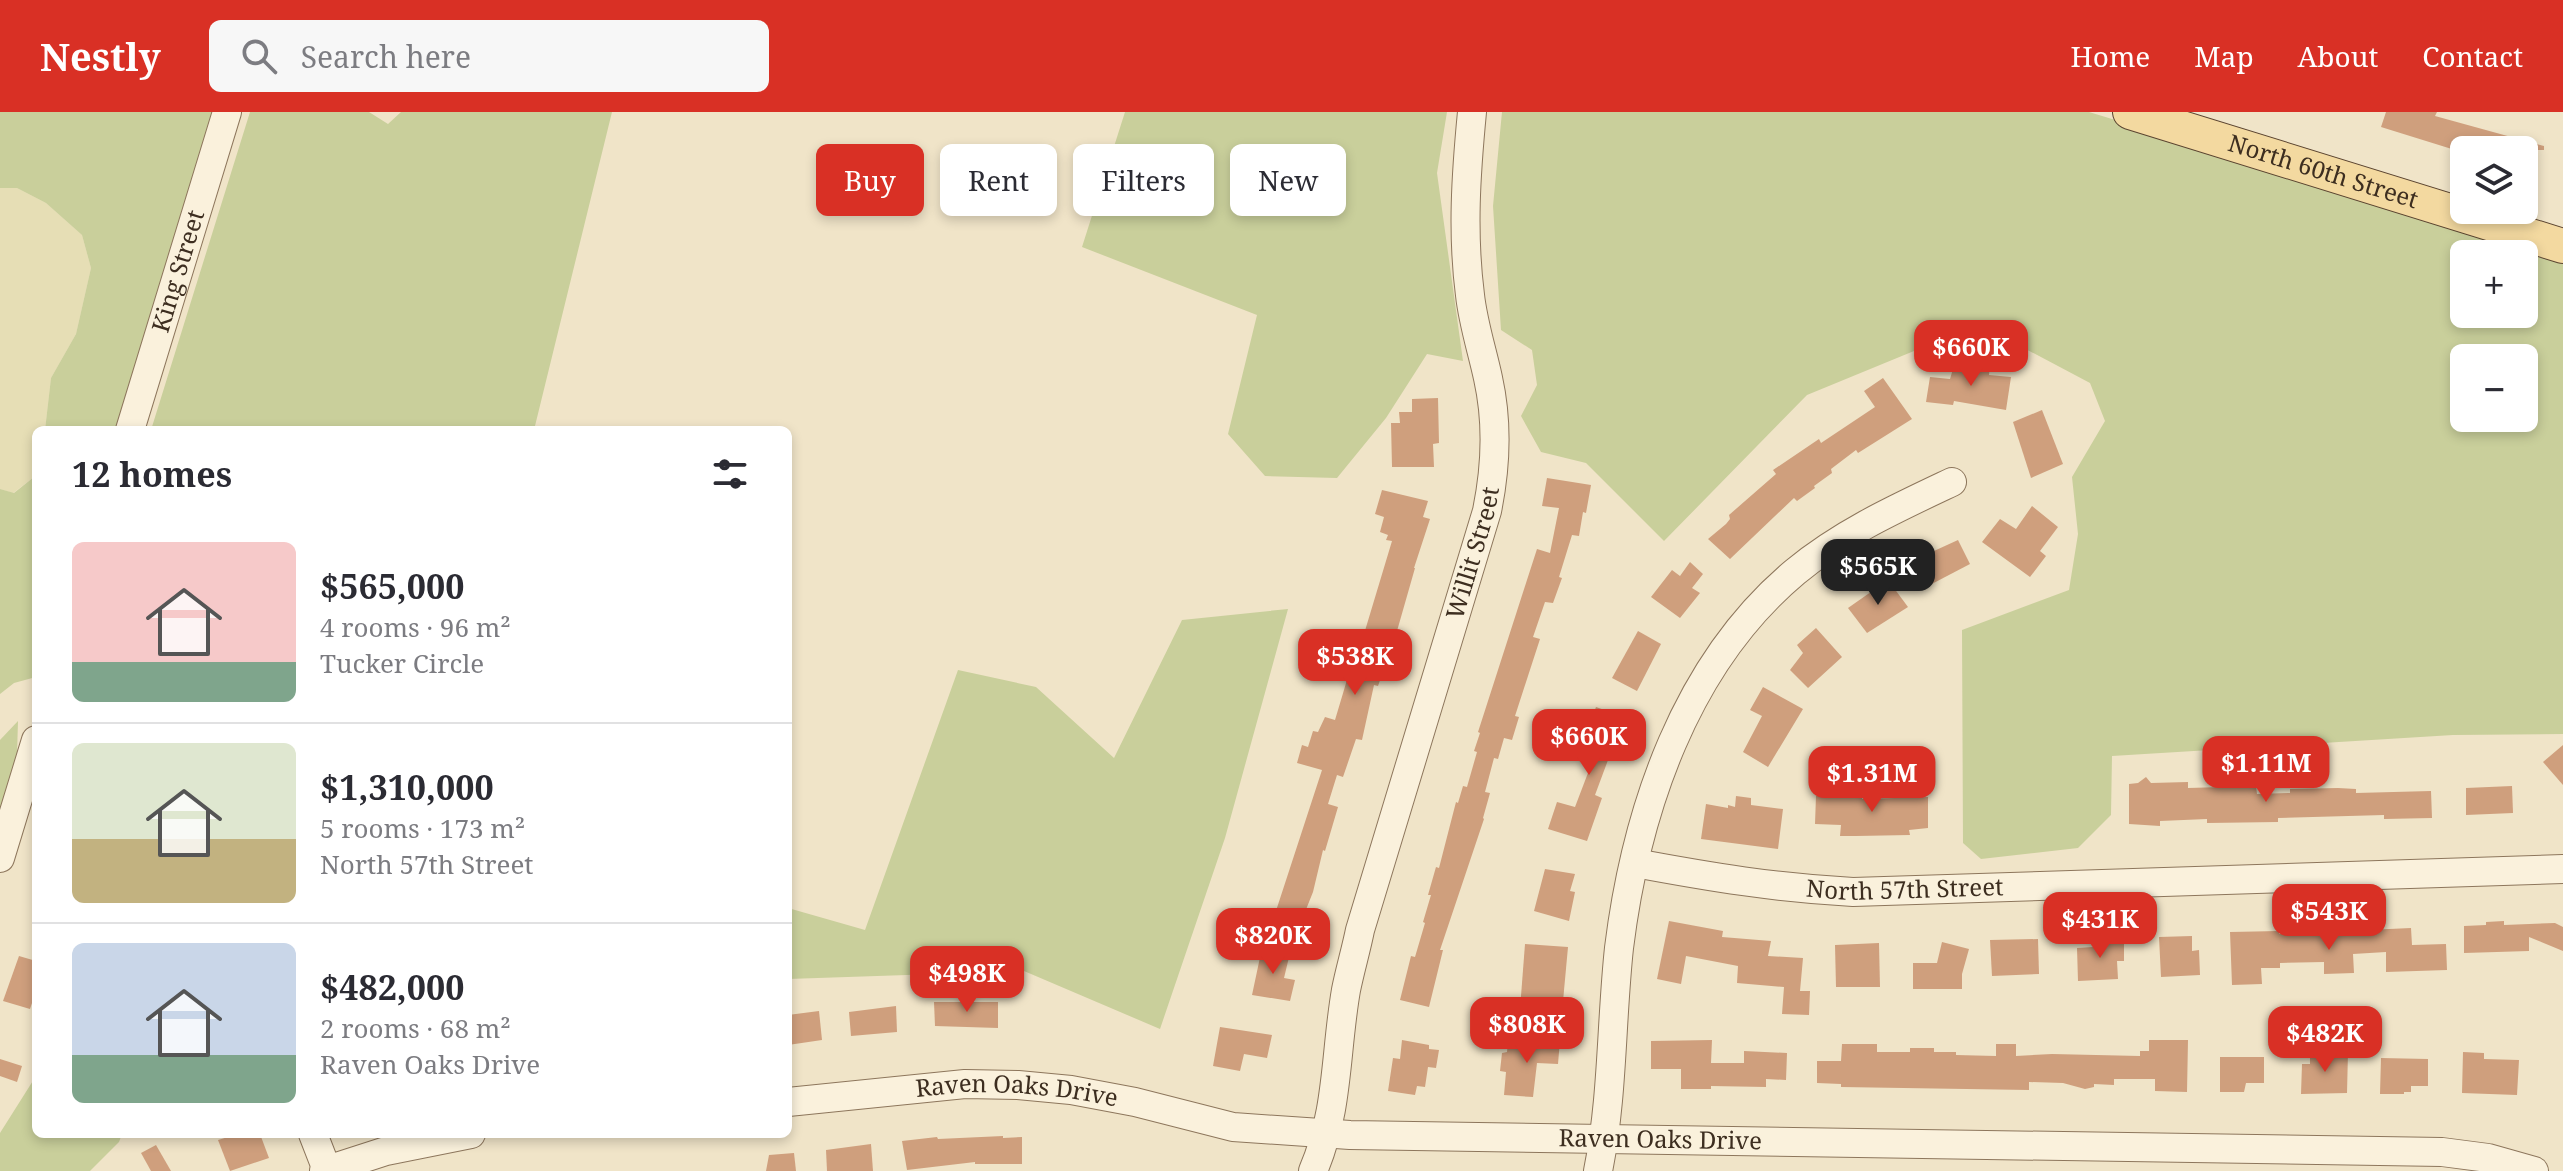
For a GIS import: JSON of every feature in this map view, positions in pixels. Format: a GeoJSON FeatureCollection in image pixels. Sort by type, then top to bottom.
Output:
{"type":"FeatureCollection","features":[{"type":"Feature","properties":{"kind":"main road","name":"North 60th Street"},"geometry":{"type":"LineString","coordinates":[[2130,112],[2563,246]]}},
{"type":"Feature","properties":{"kind":"street","name":"King Street"},"geometry":{"type":"LineString","coordinates":[[131,426],[227,112]]}},
{"type":"Feature","properties":{"kind":"street","name":"Willit Street"},"geometry":{"type":"LineString","coordinates":[[1313,1171],[1327,1132],[1346,990],[1360,930],[1483,526],[1492,487],[1494,420],[1489,382],[1470,299],[1465,249],[1465,178],[1472,112]]}},
{"type":"Feature","properties":{"kind":"street"},"geometry":{"type":"LineString","coordinates":[[1598,1171],[1604,1138],[1619,950],[1639,841],[1659,778],[1687,710],[1720,655],[1758,608],[1796,572],[1872,521],[1952,482]]}},
{"type":"Feature","properties":{"kind":"street"},"geometry":{"type":"LineString","coordinates":[[0,858],[32,753]]}},
{"type":"Feature","properties":{"kind":"street","name":"North 57th Street"},"geometry":{"type":"LineString","coordinates":[[1635,863],[1734,882],[1853,892],[2563,869]]}},
{"type":"Feature","properties":{"kind":"street","name":"Raven Oaks Drive"},"geometry":{"type":"LineString","coordinates":[[792,1102],[965,1084],[1018,1085],[1097,1095],[1233,1127],[1350,1135],[1604,1138],[1864,1157],[2442,1152],[2488,1158],[2534,1171]]}},
{"type":"Feature","properties":{"kind":"street"},"geometry":{"type":"LineString","coordinates":[[314,1138],[326,1170],[386,1151],[451,1138]]}},
{"type":"Feature","properties":{"kind":"shaded area"},"geometry":{"type":"Polygon","coordinates":[[[0,188],[17,188],[46,203],[82,235],[91,268],[76,334],[51,378],[45,426],[32,426],[32,479],[13,493],[0,489],[0,188]]]}},
{"type":"Feature","properties":{"kind":"green space"},"geometry":{"type":"Polygon","coordinates":[[[0,112],[215,112],[119,426],[45,426],[51,378],[76,334],[91,268],[82,235],[46,203],[17,188],[0,188],[0,112]]]}},
{"type":"Feature","properties":{"kind":"green space"},"geometry":{"type":"Polygon","coordinates":[[[250,112],[369,112],[388,124],[401,112],[612,112],[535,426],[152,426],[250,112]]]}},
{"type":"Feature","properties":{"kind":"green space"},"geometry":{"type":"Polygon","coordinates":[[[1125,112],[1447,112],[1437,173],[1463,361],[1427,354],[1386,418],[1337,478],[1265,476],[1228,434],[1257,315],[1082,247],[1092,216],[1214,216],[1214,144],[1115,144],[1125,112]]]}},
{"type":"Feature","properties":{"kind":"green space"},"geometry":{"type":"Polygon","coordinates":[[[1502,112],[2089,112],[2510,240],[2450,240],[2450,328],[2538,328],[2538,248],[2563,256],[2563,734],[2453,735],[2112,756],[2111,815],[2078,848],[1981,859],[1963,843],[1962,630],[2069,590],[2078,534],[2072,477],[2105,421],[2090,383],[2020,346],[1914,351],[1807,395],[1664,541],[1586,463],[1541,452],[1521,416],[1537,385],[1532,350],[1501,330],[1493,206],[1502,112]]]}},
{"type":"Feature","properties":{"kind":"green space"},"geometry":{"type":"Polygon","coordinates":[[[32,479],[32,678],[14,683],[0,694],[0,489],[14,493],[32,479]]]}},
{"type":"Feature","properties":{"kind":"green space"},"geometry":{"type":"Polygon","coordinates":[[[1288,609],[1225,838],[1160,1029],[1024,971],[792,979],[792,909],[865,930],[958,670],[1036,687],[1114,758],[1182,620],[1288,609]]]}},
{"type":"Feature","properties":{"kind":"green space"},"geometry":{"type":"Polygon","coordinates":[[[18,721],[17,755],[0,810],[0,740],[18,721]]]}},
{"type":"Feature","properties":{"kind":"green space"},"geometry":{"type":"Polygon","coordinates":[[[32,1082],[32,1138],[120,1138],[90,1171],[0,1171],[0,1133],[32,1082]]]}},
{"type":"Feature","properties":{"kind":"building"},"geometry":{"type":"Polygon","coordinates":[[[2386,112],[2437,112],[2435,116],[2508,136],[2450,136],[2450,148],[2381,127],[2386,112]]]}},
{"type":"Feature","properties":{"kind":"building"},"geometry":{"type":"Polygon","coordinates":[[[1968,361],[1990,364],[1989,375],[2011,377],[2006,410],[1954,401],[1953,405],[1926,402],[1930,377],[1950,379],[1953,369],[1966,371],[1968,361]]]}},
{"type":"Feature","properties":{"kind":"building"},"geometry":{"type":"Polygon","coordinates":[[[1883,378],[1912,419],[1858,453],[1856,450],[1831,469],[1832,473],[1797,501],[1794,498],[1730,559],[1708,539],[1726,524],[1729,515],[1776,474],[1773,470],[1875,407],[1864,391],[1883,378]]]}},
{"type":"Feature","properties":{"kind":"building"},"geometry":{"type":"Polygon","coordinates":[[[1438,398],[1439,443],[1433,444],[1434,467],[1392,467],[1391,423],[1400,423],[1399,412],[1412,412],[1412,399],[1438,398]]]}},
{"type":"Feature","properties":{"kind":"building"},"geometry":{"type":"Polygon","coordinates":[[[2042,410],[2063,464],[2031,478],[2013,422],[2042,410]]]}},
{"type":"Feature","properties":{"kind":"building"},"geometry":{"type":"Polygon","coordinates":[[[1547,478],[1591,485],[1586,513],[1583,512],[1579,536],[1572,535],[1553,603],[1545,602],[1533,637],[1540,639],[1515,716],[1519,717],[1512,740],[1504,738],[1498,759],[1494,758],[1485,792],[1490,793],[1484,819],[1440,950],[1443,950],[1429,1007],[1400,1000],[1411,956],[1415,957],[1425,923],[1431,895],[1428,895],[1436,867],[1439,868],[1456,802],[1463,786],[1467,787],[1477,752],[1474,751],[1478,732],[1537,549],[1550,553],[1559,508],[1542,506],[1547,478]]]}},
{"type":"Feature","properties":{"kind":"building"},"geometry":{"type":"Polygon","coordinates":[[[1382,490],[1428,501],[1423,517],[1430,519],[1397,631],[1378,686],[1374,685],[1362,740],[1356,739],[1343,777],[1337,775],[1328,804],[1338,807],[1313,892],[1299,927],[1293,927],[1273,920],[1322,770],[1297,763],[1302,745],[1308,747],[1313,731],[1318,732],[1325,717],[1335,720],[1361,633],[1364,634],[1392,541],[1386,540],[1388,535],[1380,532],[1384,517],[1375,514],[1382,490]]]}},
{"type":"Feature","properties":{"kind":"building"},"geometry":{"type":"Polygon","coordinates":[[[2032,506],[2058,527],[2040,551],[2046,556],[2030,577],[1982,542],[2000,519],[2016,529],[2032,506]]]}},
{"type":"Feature","properties":{"kind":"building"},"geometry":{"type":"Polygon","coordinates":[[[1958,540],[1970,564],[1926,587],[1912,561],[1958,540]]]}},
{"type":"Feature","properties":{"kind":"building"},"geometry":{"type":"Polygon","coordinates":[[[1690,562],[1703,574],[1692,588],[1700,593],[1680,618],[1651,597],[1672,570],[1680,576],[1690,562]]]}},
{"type":"Feature","properties":{"kind":"building"},"geometry":{"type":"Polygon","coordinates":[[[1888,580],[1908,607],[1867,633],[1848,608],[1888,580]]]}},
{"type":"Feature","properties":{"kind":"building"},"geometry":{"type":"Polygon","coordinates":[[[1816,628],[1842,657],[1808,688],[1790,670],[1803,653],[1797,645],[1816,628]]]}},
{"type":"Feature","properties":{"kind":"building"},"geometry":{"type":"Polygon","coordinates":[[[1638,631],[1661,644],[1637,691],[1612,678],[1638,631]]]}},
{"type":"Feature","properties":{"kind":"building"},"geometry":{"type":"Polygon","coordinates":[[[1763,687],[1803,709],[1768,767],[1743,752],[1762,716],[1750,710],[1763,687]]]}},
{"type":"Feature","properties":{"kind":"building"},"geometry":{"type":"Polygon","coordinates":[[[1596,707],[1624,717],[1595,795],[1602,798],[1587,841],[1548,829],[1557,802],[1575,807],[1591,765],[1576,760],[1596,707]]]}},
{"type":"Feature","properties":{"kind":"building"},"geometry":{"type":"Polygon","coordinates":[[[2563,745],[2563,785],[2543,762],[2563,745]]]}},
{"type":"Feature","properties":{"kind":"building"},"geometry":{"type":"Polygon","coordinates":[[[2146,777],[2151,783],[2188,782],[2188,788],[2256,786],[2257,794],[2290,793],[2290,789],[2338,788],[2356,789],[2356,793],[2431,791],[2432,818],[2384,819],[2384,815],[2278,818],[2278,822],[2207,823],[2207,819],[2160,821],[2160,826],[2129,824],[2129,784],[2138,783],[2146,777]]]}},
{"type":"Feature","properties":{"kind":"building"},"geometry":{"type":"Polygon","coordinates":[[[2512,786],[2513,813],[2466,815],[2466,788],[2512,786]]]}},
{"type":"Feature","properties":{"kind":"building"},"geometry":{"type":"Polygon","coordinates":[[[1843,788],[1863,789],[1862,799],[1928,797],[1928,828],[1909,830],[1910,835],[1840,836],[1841,825],[1815,824],[1816,796],[1842,797],[1843,788]]]}},
{"type":"Feature","properties":{"kind":"building"},"geometry":{"type":"Polygon","coordinates":[[[1736,796],[1751,798],[1751,805],[1783,809],[1778,849],[1701,839],[1706,804],[1735,807],[1736,796]]]}},
{"type":"Feature","properties":{"kind":"building"},"geometry":{"type":"Polygon","coordinates":[[[1545,869],[1575,874],[1570,891],[1575,892],[1569,921],[1534,911],[1545,869]]]}},
{"type":"Feature","properties":{"kind":"building"},"geometry":{"type":"Polygon","coordinates":[[[1669,921],[1723,931],[1722,937],[1771,941],[1768,956],[1803,958],[1800,991],[1810,991],[1809,1015],[1782,1014],[1784,987],[1737,983],[1738,966],[1686,956],[1681,984],[1657,979],[1669,921]]]}},
{"type":"Feature","properties":{"kind":"building"},"geometry":{"type":"Polygon","coordinates":[[[2504,921],[2504,925],[2555,923],[2563,927],[2563,951],[2529,937],[2529,951],[2464,953],[2464,926],[2504,921]]]}},
{"type":"Feature","properties":{"kind":"building"},"geometry":{"type":"Polygon","coordinates":[[[2411,928],[2412,945],[2446,944],[2447,970],[2386,972],[2386,952],[2353,954],[2354,973],[2324,974],[2324,962],[2280,963],[2280,968],[2261,968],[2262,984],[2232,985],[2230,932],[2279,931],[2279,934],[2411,928]]]}},
{"type":"Feature","properties":{"kind":"building"},"geometry":{"type":"Polygon","coordinates":[[[2192,936],[2192,951],[2199,950],[2200,975],[2161,977],[2159,937],[2192,936]]]}},
{"type":"Feature","properties":{"kind":"building"},"geometry":{"type":"Polygon","coordinates":[[[2124,938],[2124,961],[2117,961],[2118,979],[2078,981],[2077,948],[2093,947],[2092,939],[2124,938]]]}},
{"type":"Feature","properties":{"kind":"building"},"geometry":{"type":"Polygon","coordinates":[[[2038,939],[2039,974],[1992,976],[1990,940],[2038,939]]]}},
{"type":"Feature","properties":{"kind":"building"},"geometry":{"type":"Polygon","coordinates":[[[1942,942],[1969,949],[1962,974],[1962,989],[1913,989],[1913,963],[1937,963],[1942,942]]]}},
{"type":"Feature","properties":{"kind":"building"},"geometry":{"type":"Polygon","coordinates":[[[1879,943],[1880,987],[1836,987],[1835,945],[1879,943]]]}},
{"type":"Feature","properties":{"kind":"building"},"geometry":{"type":"Polygon","coordinates":[[[1525,944],[1568,947],[1562,1012],[1520,1009],[1525,944]]]}},
{"type":"Feature","properties":{"kind":"building"},"geometry":{"type":"Polygon","coordinates":[[[1262,948],[1290,953],[1284,978],[1295,980],[1290,1001],[1252,995],[1262,948]]]}},
{"type":"Feature","properties":{"kind":"building"},"geometry":{"type":"Polygon","coordinates":[[[19,956],[32,960],[30,1009],[3,1001],[19,956]]]}},
{"type":"Feature","properties":{"kind":"building"},"geometry":{"type":"Polygon","coordinates":[[[934,1002],[998,1002],[998,1028],[935,1026],[934,1002]]]}},
{"type":"Feature","properties":{"kind":"building"},"geometry":{"type":"Polygon","coordinates":[[[896,1006],[897,1032],[851,1036],[849,1012],[896,1006]]]}},
{"type":"Feature","properties":{"kind":"building"},"geometry":{"type":"Polygon","coordinates":[[[819,1011],[822,1040],[792,1044],[792,1014],[819,1011]]]}},
{"type":"Feature","properties":{"kind":"building"},"geometry":{"type":"Polygon","coordinates":[[[1220,1027],[1272,1035],[1267,1058],[1244,1054],[1240,1071],[1213,1066],[1220,1027]]]}},
{"type":"Feature","properties":{"kind":"building"},"geometry":{"type":"Polygon","coordinates":[[[1538,1039],[1560,1040],[1558,1064],[1537,1063],[1533,1097],[1504,1095],[1506,1072],[1500,1071],[1502,1053],[1507,1052],[1508,1042],[1537,1043],[1538,1039]]]}},
{"type":"Feature","properties":{"kind":"building"},"geometry":{"type":"Polygon","coordinates":[[[1402,1040],[1439,1050],[1436,1068],[1428,1067],[1425,1087],[1417,1086],[1415,1095],[1388,1091],[1393,1058],[1400,1059],[1402,1040]]]}},
{"type":"Feature","properties":{"kind":"building"},"geometry":{"type":"Polygon","coordinates":[[[1712,1040],[1711,1063],[1744,1063],[1744,1051],[1787,1053],[1786,1080],[1766,1079],[1766,1087],[1681,1089],[1681,1069],[1651,1069],[1651,1041],[1712,1040]]]}},
{"type":"Feature","properties":{"kind":"building"},"geometry":{"type":"Polygon","coordinates":[[[2149,1040],[2188,1040],[2187,1092],[2155,1091],[2155,1079],[2114,1079],[2114,1085],[2094,1084],[2094,1087],[2085,1089],[2063,1083],[2029,1082],[2029,1090],[1841,1087],[1841,1084],[1817,1083],[1817,1061],[1841,1061],[1842,1044],[1877,1044],[1877,1052],[1934,1048],[1934,1052],[1956,1052],[1956,1055],[1996,1056],[1996,1044],[2016,1044],[2016,1056],[2140,1056],[2140,1051],[2149,1051],[2149,1040]]]}},
{"type":"Feature","properties":{"kind":"building"},"geometry":{"type":"Polygon","coordinates":[[[2310,1052],[2348,1052],[2347,1093],[2301,1094],[2302,1064],[2310,1064],[2310,1052]]]}},
{"type":"Feature","properties":{"kind":"building"},"geometry":{"type":"Polygon","coordinates":[[[2463,1052],[2484,1053],[2484,1059],[2519,1060],[2517,1095],[2462,1093],[2463,1052]]]}},
{"type":"Feature","properties":{"kind":"building"},"geometry":{"type":"Polygon","coordinates":[[[2220,1057],[2264,1057],[2264,1083],[2246,1083],[2244,1092],[2220,1092],[2220,1057]]]}},
{"type":"Feature","properties":{"kind":"building"},"geometry":{"type":"Polygon","coordinates":[[[2381,1058],[2428,1059],[2428,1086],[2411,1086],[2411,1092],[2404,1094],[2380,1094],[2381,1058]]]}},
{"type":"Feature","properties":{"kind":"building"},"geometry":{"type":"Polygon","coordinates":[[[0,1059],[22,1066],[17,1082],[0,1076],[0,1059]]]}},
{"type":"Feature","properties":{"kind":"building"},"geometry":{"type":"Polygon","coordinates":[[[1022,1137],[1022,1164],[975,1162],[907,1170],[902,1141],[1022,1137]]]}},
{"type":"Feature","properties":{"kind":"building"},"geometry":{"type":"Polygon","coordinates":[[[262,1138],[269,1158],[230,1171],[218,1140],[262,1138]]]}},
{"type":"Feature","properties":{"kind":"building"},"geometry":{"type":"Polygon","coordinates":[[[871,1144],[873,1171],[827,1171],[826,1150],[871,1144]]]}},
{"type":"Feature","properties":{"kind":"building"},"geometry":{"type":"Polygon","coordinates":[[[156,1145],[171,1171],[151,1171],[141,1153],[156,1145]]]}},
{"type":"Feature","properties":{"kind":"building"},"geometry":{"type":"Polygon","coordinates":[[[794,1153],[796,1171],[766,1171],[769,1155],[794,1153]]]}}]}
